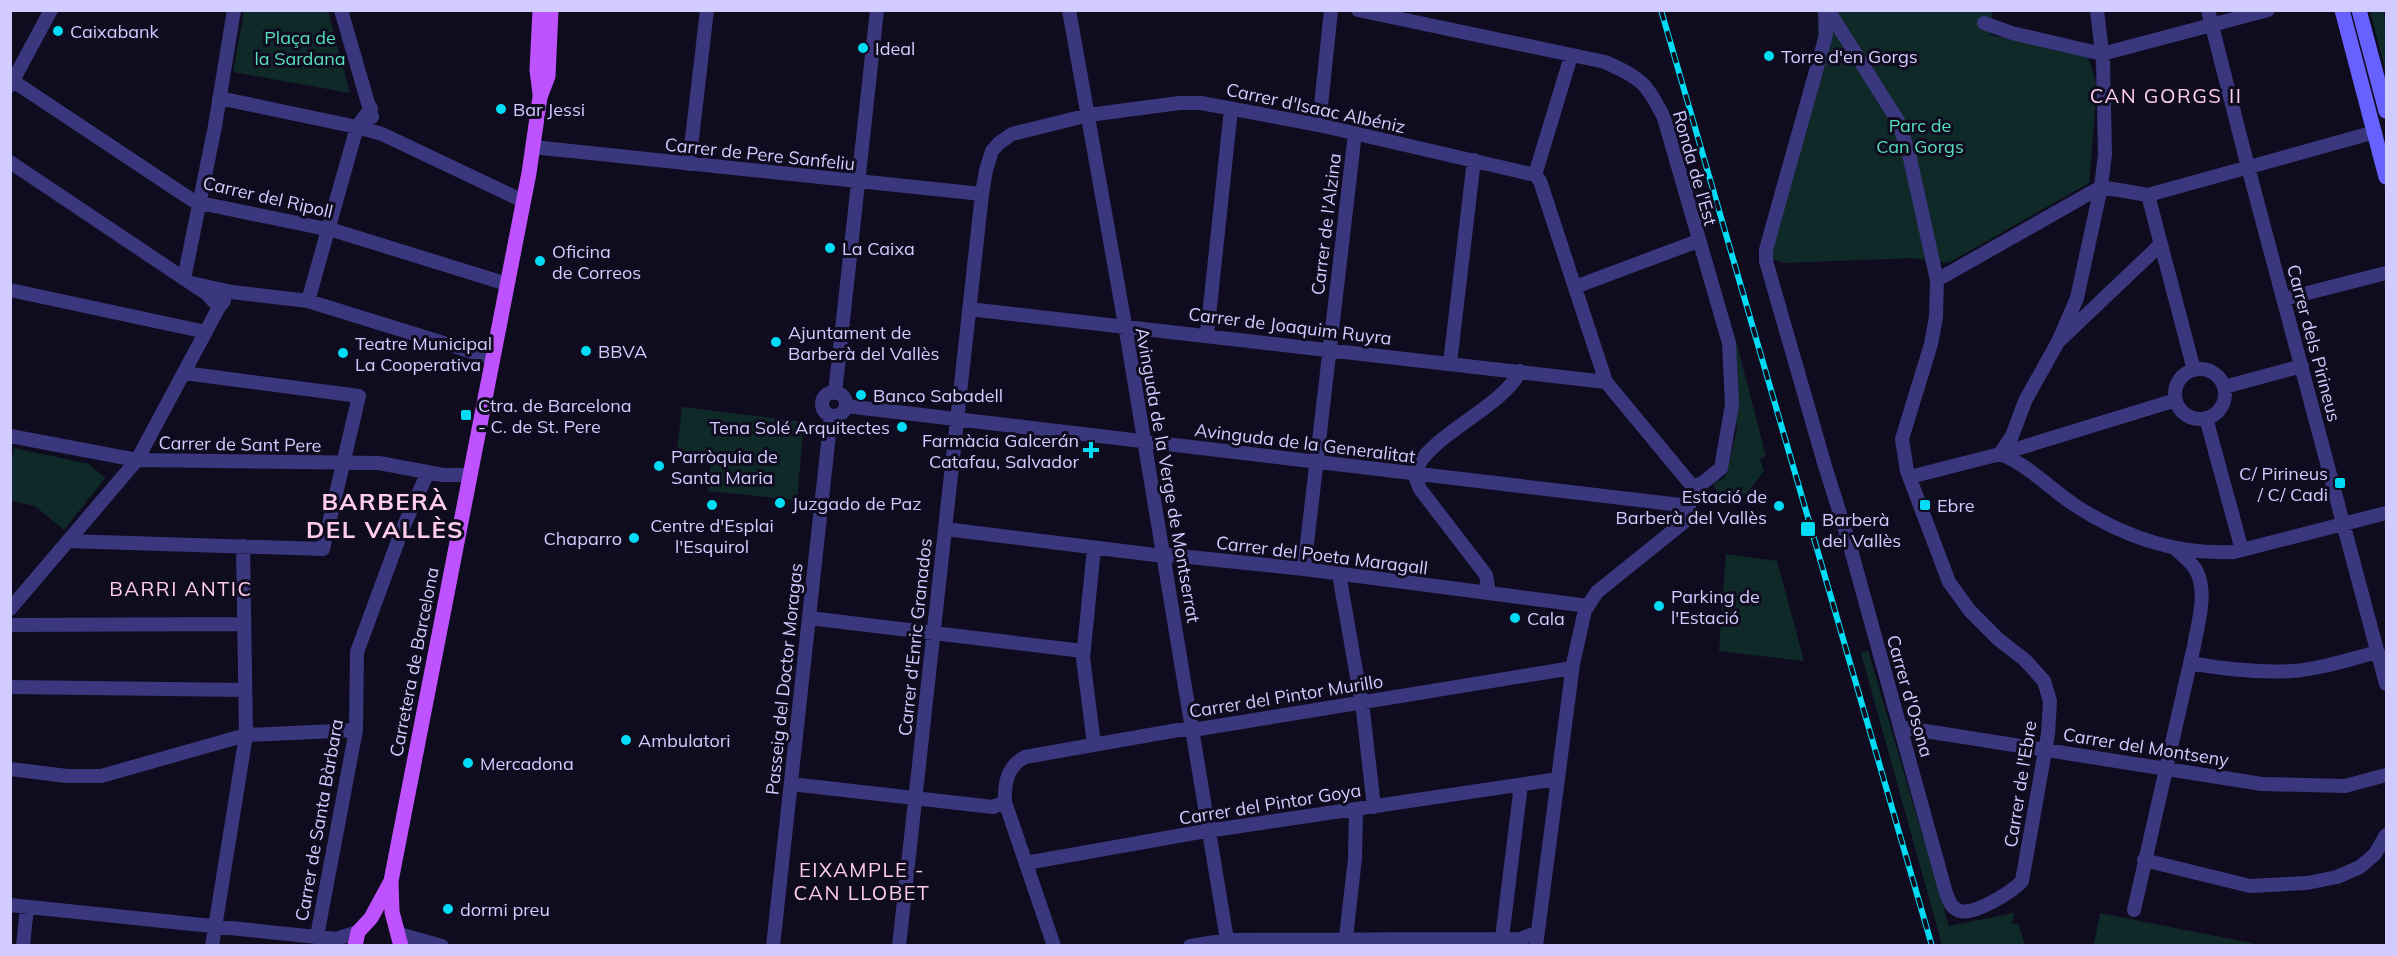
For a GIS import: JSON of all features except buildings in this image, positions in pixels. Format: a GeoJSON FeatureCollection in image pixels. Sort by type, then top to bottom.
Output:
{"type":"FeatureCollection","features":[{"type":"Feature","properties":{"kind":"main road"},"geometry":{"type":"LineString","coordinates":[[540,10],[537,70],[540,97]]}},
{"type":"Feature","properties":{"kind":"main road"},"geometry":{"type":"LineString","coordinates":[[540,97],[548,76],[551,10]]}},
{"type":"Feature","properties":{"kind":"main road","name":"Carretera de Barcelona"},"geometry":{"type":"LineString","coordinates":[[391,881],[523,201],[540,97]]}},
{"type":"Feature","properties":{"kind":"main road"},"geometry":{"type":"LineString","coordinates":[[360,934],[391,881]]}},
{"type":"Feature","properties":{"kind":"main road"},"geometry":{"type":"LineString","coordinates":[[391,881],[391,908],[398,936]]}},
{"type":"Feature","properties":{"kind":"main road"},"geometry":{"type":"LineString","coordinates":[[360,934],[379,922],[398,936]]}},
{"type":"Feature","properties":{"kind":"street"},"geometry":{"type":"LineString","coordinates":[[12,84],[51,10]]}},
{"type":"Feature","properties":{"kind":"street"},"geometry":{"type":"LineString","coordinates":[[187,281],[234,10]]}},
{"type":"Feature","properties":{"kind":"street"},"geometry":{"type":"LineString","coordinates":[[341,10],[376,128],[382,134]]}},
{"type":"Feature","properties":{"kind":"street"},"geometry":{"type":"LineString","coordinates":[[689,164],[707,10]]}},
{"type":"Feature","properties":{"kind":"street","name":"Passeig del Doctor Moragas"},"geometry":{"type":"LineString","coordinates":[[773,945],[831,416],[822,409],[822,403],[824,397],[835,393],[877,10]]}},
{"type":"Feature","properties":{"kind":"street","name":"Avinguda de la Verge de Montserrat"},"geometry":{"type":"LineString","coordinates":[[1069,10],[1145,441],[1228,943]]}},
{"type":"Feature","properties":{"kind":"street"},"geometry":{"type":"LineString","coordinates":[[1319,125],[1331,10]]}},
{"type":"Feature","properties":{"kind":"street","name":"Ronda de l'Est"},"geometry":{"type":"LineString","coordinates":[[1358,10],[1605,62],[1631,74],[1651,91],[1664,118],[1729,343],[1732,405],[1721,468],[1704,482],[1693,487]]}},
{"type":"Feature","properties":{"kind":"street","name":"Carrer de l'Ebre"},"geometry":{"type":"LineString","coordinates":[[1826,10],[1898,121],[1909,154],[1937,280],[1936,317],[1931,344],[1902,440],[1907,471],[1949,582],[1970,611],[1998,639],[2025,660],[2044,681],[2050,701],[2048,734],[2022,881],[2014,890],[2001,898],[1968,911],[1958,910],[1950,905]]}},
{"type":"Feature","properties":{"kind":"street","name":"Carrer d'Osona"},"geometry":{"type":"LineString","coordinates":[[1826,10],[1826,35],[1770,235],[1766,261],[1950,905]]}},
{"type":"Feature","properties":{"kind":"street"},"geometry":{"type":"LineString","coordinates":[[2000,454],[2012,436],[2025,401],[2058,342],[2077,298],[2101,187],[2105,154],[2102,54],[2097,10]]}},
{"type":"Feature","properties":{"kind":"street","name":"Carrer dels Pirineus"},"geometry":{"type":"LineString","coordinates":[[2208,10],[2386,684]]}},
{"type":"Feature","properties":{"kind":"street"},"geometry":{"type":"LineString","coordinates":[[1983,23],[2012,33],[2102,54],[2268,10]]}},
{"type":"Feature","properties":{"kind":"street"},"geometry":{"type":"LineString","coordinates":[[2342,10],[2386,177]]}},
{"type":"Feature","properties":{"kind":"street"},"geometry":{"type":"LineString","coordinates":[[2359,10],[2386,111]]}},
{"type":"Feature","properties":{"kind":"street"},"geometry":{"type":"LineString","coordinates":[[1821,54],[1832,40],[1854,52]]}},
{"type":"Feature","properties":{"kind":"street"},"geometry":{"type":"LineString","coordinates":[[1190,945],[1501,942],[1537,939],[1572,668],[1585,610],[1602,587],[1684,522],[1693,487],[1606,382],[1540,181],[1535,175],[1571,56]]}},
{"type":"Feature","properties":{"kind":"street","name":"Carrer del Ripoll"},"geometry":{"type":"LineString","coordinates":[[12,84],[200,202],[329,230],[507,284]]}},
{"type":"Feature","properties":{"kind":"street"},"geometry":{"type":"LineString","coordinates":[[219,98],[357,126],[382,134],[523,201]]}},
{"type":"Feature","properties":{"kind":"street","name":"Carrer d'Isaac Albéniz"},"geometry":{"type":"LineString","coordinates":[[1089,115],[1202,103],[1319,125],[1535,175]]}},
{"type":"Feature","properties":{"kind":"street"},"geometry":{"type":"LineString","coordinates":[[308,302],[357,126],[371,108]]}},
{"type":"Feature","properties":{"kind":"street"},"geometry":{"type":"LineString","coordinates":[[1207,335],[1231,109]]}},
{"type":"Feature","properties":{"kind":"street","name":"Carrer d'Enric Granados"},"geometry":{"type":"LineString","coordinates":[[899,945],[956,419],[986,170],[992,151],[1012,134],[1089,115]]}},
{"type":"Feature","properties":{"kind":"street"},"geometry":{"type":"LineString","coordinates":[[1937,280],[2101,187],[2148,195],[2374,132]]}},
{"type":"Feature","properties":{"kind":"street","name":"Carrer de l'Alzina"},"geometry":{"type":"LineString","coordinates":[[1304,569],[1355,133]]}},
{"type":"Feature","properties":{"kind":"street","name":"Carrer de Pere Sanfeliu"},"geometry":{"type":"LineString","coordinates":[[533,147],[858,183],[982,194]]}},
{"type":"Feature","properties":{"kind":"street"},"geometry":{"type":"LineString","coordinates":[[1450,363],[1474,160]]}},
{"type":"Feature","properties":{"kind":"street"},"geometry":{"type":"LineString","coordinates":[[10,162],[207,294],[219,307]]}},
{"type":"Feature","properties":{"kind":"street"},"geometry":{"type":"LineString","coordinates":[[2148,195],[2194,370]]}},
{"type":"Feature","properties":{"kind":"street"},"geometry":{"type":"LineString","coordinates":[[1575,287],[1698,241]]}},
{"type":"Feature","properties":{"kind":"street"},"geometry":{"type":"LineString","coordinates":[[2058,342],[2161,244]]}},
{"type":"Feature","properties":{"kind":"street"},"geometry":{"type":"LineString","coordinates":[[2284,299],[2386,273]]}},
{"type":"Feature","properties":{"kind":"street"},"geometry":{"type":"LineString","coordinates":[[187,281],[232,292],[308,302],[492,358]]}},
{"type":"Feature","properties":{"kind":"street"},"geometry":{"type":"LineString","coordinates":[[10,290],[206,332]]}},
{"type":"Feature","properties":{"kind":"street"},"geometry":{"type":"LineString","coordinates":[[10,609],[137,460],[219,307],[232,292]]}},
{"type":"Feature","properties":{"kind":"street","name":"Carrer de Joaquim Ruyra"},"geometry":{"type":"LineString","coordinates":[[969,309],[1125,325],[1606,382]]}},
{"type":"Feature","properties":{"kind":"street"},"geometry":{"type":"LineString","coordinates":[[2224,387],[2302,366]]}},
{"type":"Feature","properties":{"kind":"street"},"geometry":{"type":"LineString","coordinates":[[2194,370],[2210,371],[2217,376],[2224,387],[2225,396],[2221,407],[2215,414],[2206,418],[2195,419],[2187,416],[2177,405],[2176,385],[2183,375],[2194,370]]}},
{"type":"Feature","properties":{"kind":"street"},"geometry":{"type":"LineString","coordinates":[[1489,593],[1486,575],[1420,489],[1414,474],[1425,455],[1509,387],[1520,371]]}},
{"type":"Feature","properties":{"kind":"street"},"geometry":{"type":"LineString","coordinates":[[68,541],[323,549],[359,396],[184,373]]}},
{"type":"Feature","properties":{"kind":"street"},"geometry":{"type":"LineString","coordinates":[[831,416],[843,412],[846,406],[845,400],[835,393]]}},
{"type":"Feature","properties":{"kind":"street"},"geometry":{"type":"LineString","coordinates":[[1910,477],[2000,454],[2176,400]]}},
{"type":"Feature","properties":{"kind":"street","name":"Avinguda de la Generalitat"},"geometry":{"type":"LineString","coordinates":[[846,406],[1689,506]]}},
{"type":"Feature","properties":{"kind":"street"},"geometry":{"type":"LineString","coordinates":[[2206,418],[2242,550]]}},
{"type":"Feature","properties":{"kind":"street","name":"Carrer de Sant Pere"},"geometry":{"type":"LineString","coordinates":[[10,436],[137,460],[379,463],[453,476],[469,475]]}},
{"type":"Feature","properties":{"kind":"street"},"geometry":{"type":"LineString","coordinates":[[2000,454],[2025,467],[2075,506],[2140,538],[2176,549],[2210,553],[2242,550],[2386,513]]}},
{"type":"Feature","properties":{"kind":"street","name":"Carrer de Santa Bàrbara"},"geometry":{"type":"LineString","coordinates":[[317,936],[356,730],[357,652],[402,530],[428,472]]}},
{"type":"Feature","properties":{"kind":"street","name":"Carrer del Poeta Maragall"},"geometry":{"type":"LineString","coordinates":[[945,529],[1094,548],[1304,569],[1588,606]]}},
{"type":"Feature","properties":{"kind":"street"},"geometry":{"type":"LineString","coordinates":[[212,945],[246,735],[243,546]]}},
{"type":"Feature","properties":{"kind":"street"},"geometry":{"type":"LineString","coordinates":[[1094,548],[1083,651],[1094,744]]}},
{"type":"Feature","properties":{"kind":"street"},"geometry":{"type":"LineString","coordinates":[[2134,910],[2190,663],[2201,604],[2201,586],[2196,570],[2176,549]]}},
{"type":"Feature","properties":{"kind":"street"},"geometry":{"type":"LineString","coordinates":[[1339,574],[1361,702],[1374,807]]}},
{"type":"Feature","properties":{"kind":"street"},"geometry":{"type":"LineString","coordinates":[[809,618],[934,635],[1083,651]]}},
{"type":"Feature","properties":{"kind":"street"},"geometry":{"type":"LineString","coordinates":[[10,625],[243,624]]}},
{"type":"Feature","properties":{"kind":"street"},"geometry":{"type":"LineString","coordinates":[[2190,663],[2260,672],[2293,671],[2378,652]]}},
{"type":"Feature","properties":{"kind":"street","name":"Carrer del Pintor Murillo"},"geometry":{"type":"LineString","coordinates":[[1005,802],[1006,781],[1011,769],[1018,760],[1025,757],[1178,730],[1193,730],[1572,668]]}},
{"type":"Feature","properties":{"kind":"street"},"geometry":{"type":"LineString","coordinates":[[10,687],[245,690]]}},
{"type":"Feature","properties":{"kind":"street","name":"Carrer del Montseny"},"geometry":{"type":"LineString","coordinates":[[1900,727],[2262,784],[2345,786],[2386,776]]}},
{"type":"Feature","properties":{"kind":"street"},"geometry":{"type":"LineString","coordinates":[[10,769],[67,776],[100,776],[246,735],[356,730]]}},
{"type":"Feature","properties":{"kind":"street"},"geometry":{"type":"LineString","coordinates":[[10,764],[39,772]]}},
{"type":"Feature","properties":{"kind":"street","name":"Carrer del Pintor Goya"},"geometry":{"type":"LineString","coordinates":[[1026,863],[1210,831],[1558,779]]}},
{"type":"Feature","properties":{"kind":"street"},"geometry":{"type":"LineString","coordinates":[[791,784],[915,800],[993,807],[1005,802],[1054,945]]}},
{"type":"Feature","properties":{"kind":"street"},"geometry":{"type":"LineString","coordinates":[[1501,942],[1521,785]]}},
{"type":"Feature","properties":{"kind":"street"},"geometry":{"type":"LineString","coordinates":[[1345,943],[1355,858],[1356,809]]}},
{"type":"Feature","properties":{"kind":"street"},"geometry":{"type":"LineString","coordinates":[[2144,860],[2250,886],[2307,883],[2337,877],[2360,867],[2375,854],[2386,836]]}},
{"type":"Feature","properties":{"kind":"street"},"geometry":{"type":"LineString","coordinates":[[10,905],[317,936],[339,942],[360,934]]}},
{"type":"Feature","properties":{"kind":"street"},"geometry":{"type":"LineString","coordinates":[[23,945],[27,907]]}},
{"type":"Feature","properties":{"kind":"street"},"geometry":{"type":"LineString","coordinates":[[398,936],[442,945]]}},
{"type":"Feature","properties":{"kind":"green space","name":"Plaça de la Sardana"},"geometry":{"type":"Polygon","coordinates":[[[244,11],[328,11],[350,93],[233,72],[244,11]]]}},
{"type":"Feature","properties":{"kind":"green space","name":"Parc de Can Gorgs"},"geometry":{"type":"Polygon","coordinates":[[[1816,11],[1992,11],[1991,35],[2088,57],[2097,86],[2089,183],[1948,263],[1912,258],[1785,263],[1760,256],[1817,51],[1818,15],[1816,11]]]}},
{"type":"Feature","properties":{"kind":"green space"},"geometry":{"type":"Polygon","coordinates":[[[2370,11],[2383,11],[2386,25],[2386,72],[2370,11]]]}},
{"type":"Feature","properties":{"kind":"green space"},"geometry":{"type":"Polygon","coordinates":[[[1734,333],[1766,456],[1760,459],[1764,471],[1747,493],[1723,503],[1713,484],[1725,477],[1737,430],[1729,334],[1734,333]]]}},
{"type":"Feature","properties":{"kind":"green space"},"geometry":{"type":"Polygon","coordinates":[[[682,407],[804,422],[797,500],[708,491],[711,465],[676,459],[682,407]]]}},
{"type":"Feature","properties":{"kind":"green space"},"geometry":{"type":"Polygon","coordinates":[[[14,448],[89,464],[105,478],[64,530],[35,506],[11,501],[11,463],[14,448]]]}},
{"type":"Feature","properties":{"kind":"green space"},"geometry":{"type":"Polygon","coordinates":[[[1726,554],[1777,561],[1804,661],[1719,651],[1726,554]]]}},
{"type":"Feature","properties":{"kind":"green space"},"geometry":{"type":"Polygon","coordinates":[[[1868,650],[1949,926],[2014,913],[2012,924],[2018,923],[2025,945],[1942,945],[1861,653],[1868,650]]]}},
{"type":"Feature","properties":{"kind":"green space"},"geometry":{"type":"Polygon","coordinates":[[[2100,913],[2261,945],[2094,945],[2100,913]]]}},
{"type":"Feature","properties":{"kind":"railway"},"geometry":{"type":"LineString","coordinates":[[1661,10],[1932,946]]}},
{"type":"Feature","properties":{"kind":"place","name":"Caixabank"},"geometry":{"type":"Point","coordinates":[58,31]}},
{"type":"Feature","properties":{"kind":"place","name":"Ideal"},"geometry":{"type":"Point","coordinates":[863,48]}},
{"type":"Feature","properties":{"kind":"place","name":"Torre d'en Gorgs"},"geometry":{"type":"Point","coordinates":[1769,56]}},
{"type":"Feature","properties":{"kind":"place","name":"Bar Jessi"},"geometry":{"type":"Point","coordinates":[501,109]}},
{"type":"Feature","properties":{"kind":"place","name":"La Caixa"},"geometry":{"type":"Point","coordinates":[830,248]}},
{"type":"Feature","properties":{"kind":"place","name":"Oficina de Correos"},"geometry":{"type":"Point","coordinates":[540,261]}},
{"type":"Feature","properties":{"kind":"place","name":"Ajuntament de Barberà del Vallès"},"geometry":{"type":"Point","coordinates":[776,342]}},
{"type":"Feature","properties":{"kind":"place","name":"BBVA"},"geometry":{"type":"Point","coordinates":[586,351]}},
{"type":"Feature","properties":{"kind":"place","name":"Teatre Municipal La Cooperativa"},"geometry":{"type":"Point","coordinates":[343,353]}},
{"type":"Feature","properties":{"kind":"place","name":"Banco Sabadell"},"geometry":{"type":"Point","coordinates":[861,395]}},
{"type":"Feature","properties":{"kind":"place","name":"Ctra. de Barcelona - C. de St. Pere"},"geometry":{"type":"Point","coordinates":[466,415]}},
{"type":"Feature","properties":{"kind":"place","name":"Tena Solé Arquitectes"},"geometry":{"type":"Point","coordinates":[902,427]}},
{"type":"Feature","properties":{"kind":"place","name":"Farmàcia Galcerán Catafau, Salvador"},"geometry":{"type":"Point","coordinates":[1091,450]}},
{"type":"Feature","properties":{"kind":"place","name":"Parròquia de Santa Maria"},"geometry":{"type":"Point","coordinates":[659,466]}},
{"type":"Feature","properties":{"kind":"place","name":"C/ Pirineus / C/ Cadi"},"geometry":{"type":"Point","coordinates":[2340,483]}},
{"type":"Feature","properties":{"kind":"place","name":"Juzgado de Paz"},"geometry":{"type":"Point","coordinates":[780,503]}},
{"type":"Feature","properties":{"kind":"place","name":"Centre d'Esplai l'Esquirol"},"geometry":{"type":"Point","coordinates":[712,505]}},
{"type":"Feature","properties":{"kind":"place","name":"Ebre"},"geometry":{"type":"Point","coordinates":[1925,505]}},
{"type":"Feature","properties":{"kind":"place","name":"Estació de Barberà del Vallès"},"geometry":{"type":"Point","coordinates":[1779,506]}},
{"type":"Feature","properties":{"kind":"place","name":"Barberà del Vallès"},"geometry":{"type":"Point","coordinates":[1808,529]}},
{"type":"Feature","properties":{"kind":"place","name":"Chaparro"},"geometry":{"type":"Point","coordinates":[634,538]}},
{"type":"Feature","properties":{"kind":"place","name":"Parking de l'Estació"},"geometry":{"type":"Point","coordinates":[1659,606]}},
{"type":"Feature","properties":{"kind":"place","name":"Cala"},"geometry":{"type":"Point","coordinates":[1515,618]}},
{"type":"Feature","properties":{"kind":"place","name":"Ambulatori"},"geometry":{"type":"Point","coordinates":[626,740]}},
{"type":"Feature","properties":{"kind":"place","name":"Mercadona"},"geometry":{"type":"Point","coordinates":[468,763]}},
{"type":"Feature","properties":{"kind":"place","name":"dormi preu"},"geometry":{"type":"Point","coordinates":[448,909]}},
{"type":"Feature","properties":{"kind":"district","name":"CAN GORGS II"},"geometry":{"type":"Point","coordinates":[2166,95]}},
{"type":"Feature","properties":{"kind":"district","name":"BARBERÀ DEL VALLÈS"},"geometry":{"type":"Point","coordinates":[385,515]}},
{"type":"Feature","properties":{"kind":"district","name":"BARRI ANTIC"},"geometry":{"type":"Point","coordinates":[181,588]}},
{"type":"Feature","properties":{"kind":"district","name":"EIXAMPLE - CAN LLOBET"},"geometry":{"type":"Point","coordinates":[862,880]}}]}
